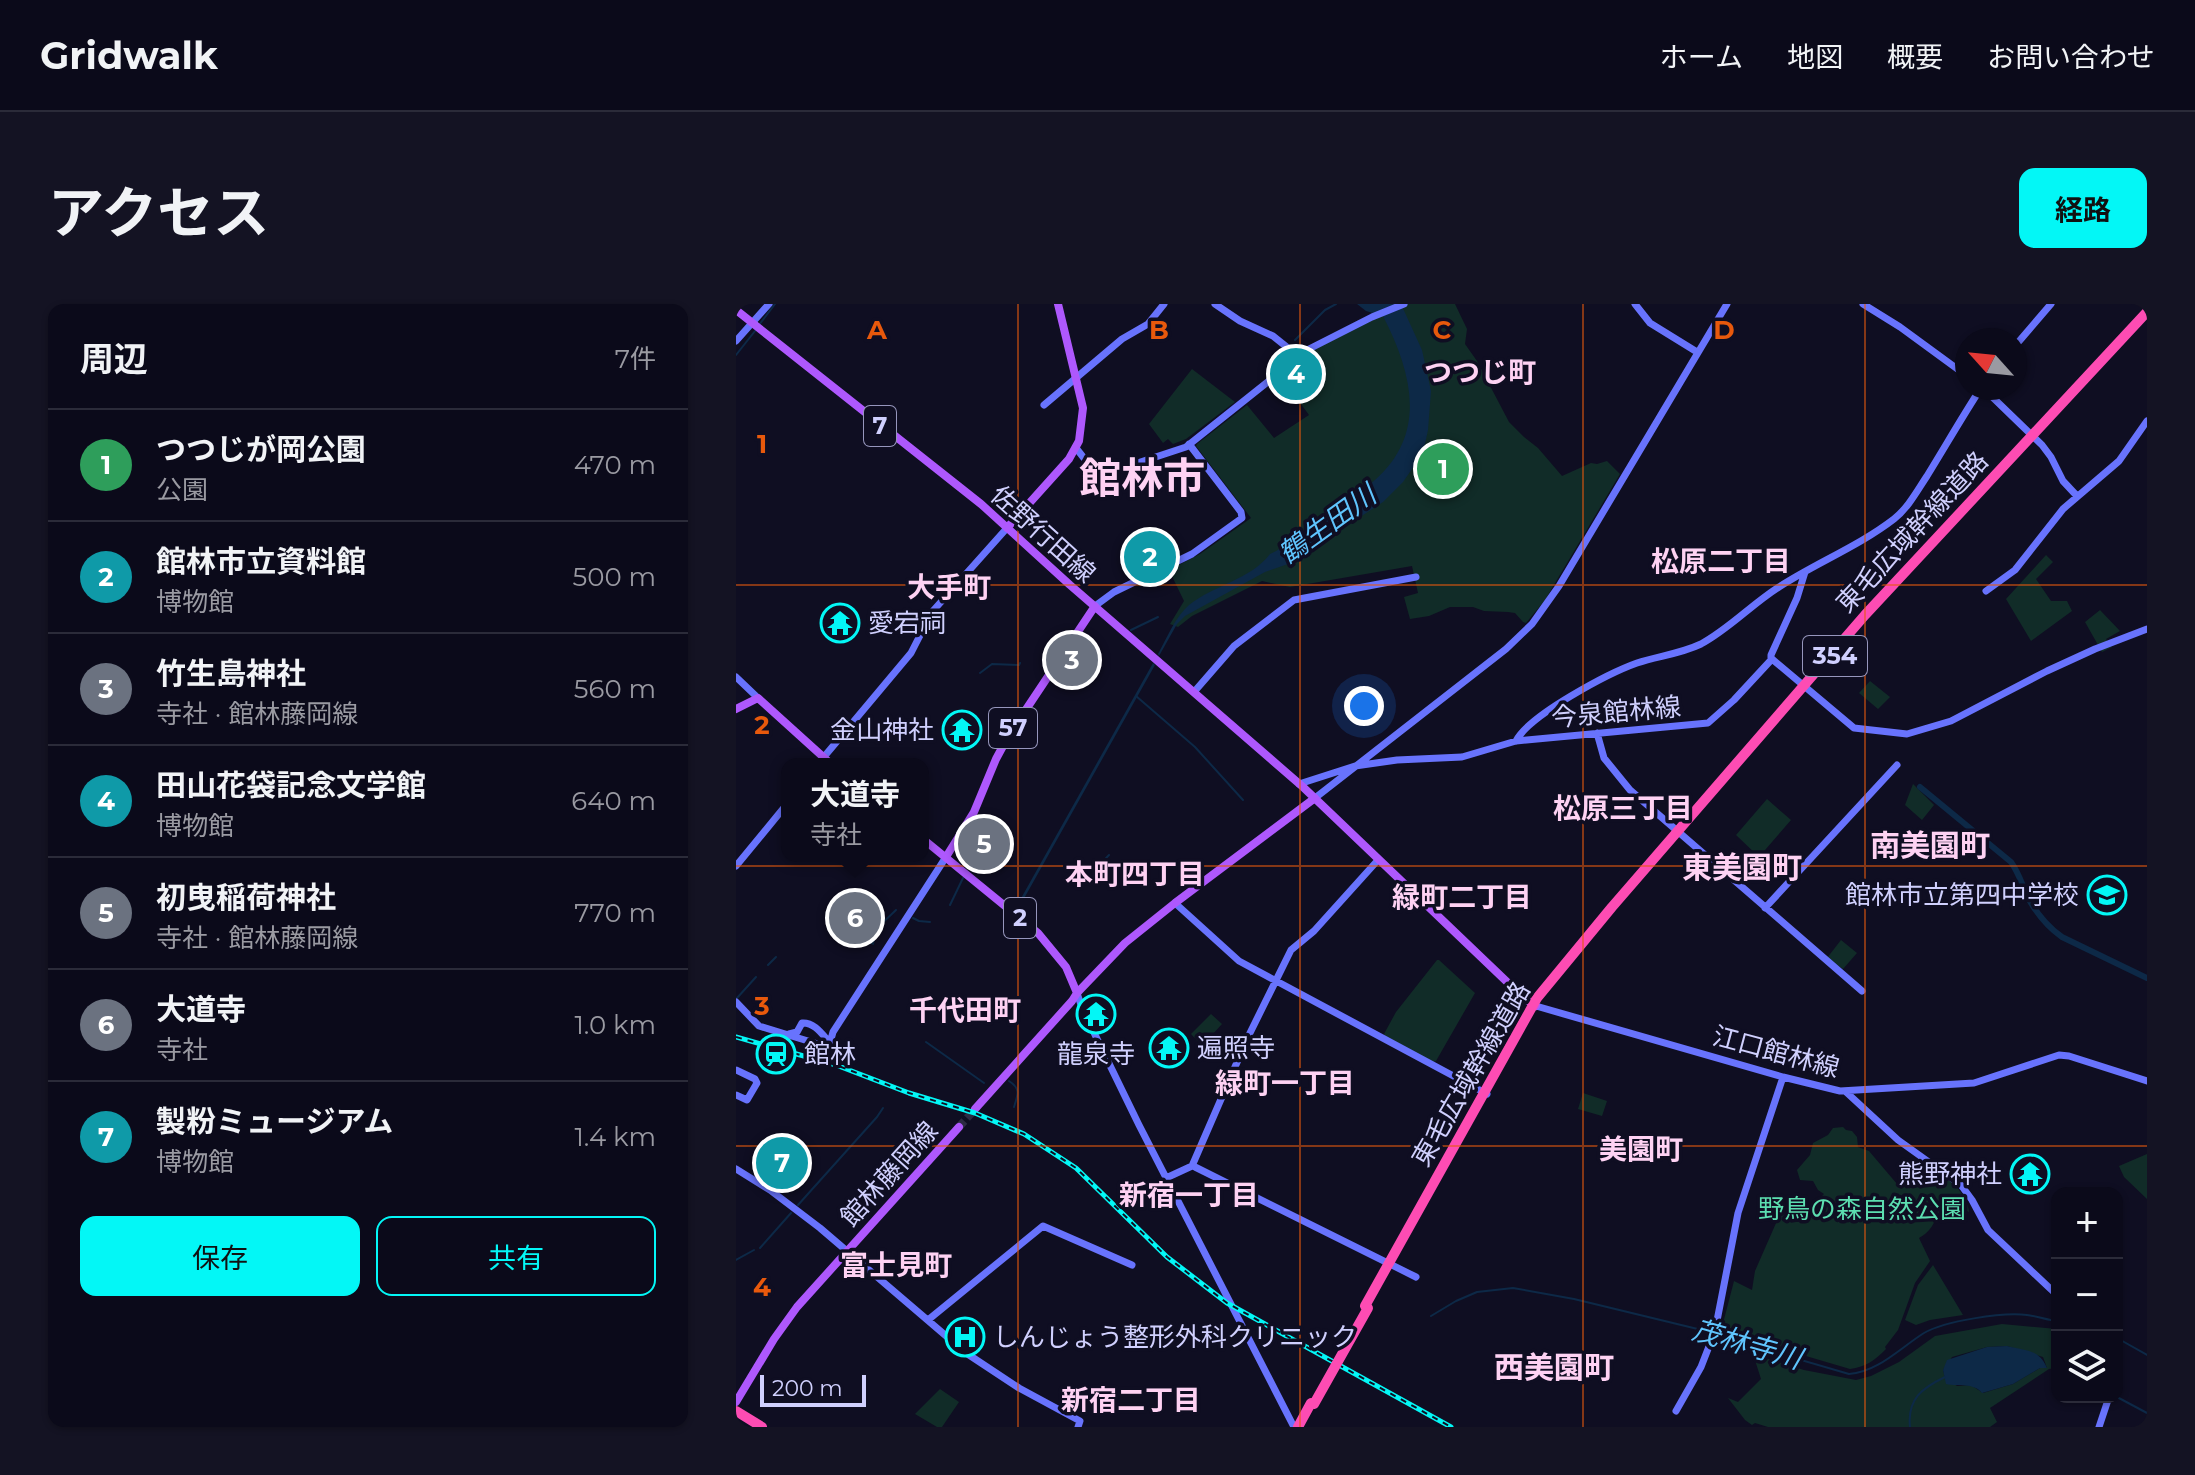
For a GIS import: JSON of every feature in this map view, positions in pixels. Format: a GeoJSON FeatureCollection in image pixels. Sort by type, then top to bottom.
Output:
{"type":"FeatureCollection","features":[{"type":"Feature","properties":{"kind":"highway","name":"東毛広域幹線道路"},"geometry":{"type":"LineString","coordinates":[[1298,1427],[1534,1005],[1587,936],[1906,569],[2147,315]]}},
{"type":"Feature","properties":{"kind":"highway"},"geometry":{"type":"LineString","coordinates":[[736,1411],[762,1427]]}},
{"type":"Feature","properties":{"kind":"main road"},"geometry":{"type":"LineString","coordinates":[[1007,528],[1076,448],[1081,431],[1083,408],[1058,304]]}},
{"type":"Feature","properties":{"kind":"main road","name":"佐野行田線"},"geometry":{"type":"LineString","coordinates":[[736,310],[981,504],[1315,798],[1534,1005]]}},
{"type":"Feature","properties":{"kind":"main road","name":"57"},"geometry":{"type":"LineString","coordinates":[[946,857],[978,805],[1009,735],[1095,606]]}},
{"type":"Feature","properties":{"kind":"main road"},"geometry":{"type":"LineString","coordinates":[[736,709],[758,698],[817,758]]}},
{"type":"Feature","properties":{"kind":"main road"},"geometry":{"type":"LineString","coordinates":[[973,1108],[1125,943],[1315,798]]}},
{"type":"Feature","properties":{"kind":"main road","name":"2"},"geometry":{"type":"LineString","coordinates":[[929,844],[1038,933],[1066,967],[1077,993]]}},
{"type":"Feature","properties":{"kind":"main road","name":"館林藤岡線"},"geometry":{"type":"LineString","coordinates":[[736,1393],[785,1314],[957,1126]]}},
{"type":"Feature","properties":{"kind":"main road","name":"館林藤岡線"},"geometry":{"type":"LineString","coordinates":[[736,1402],[789,1317],[846,1249]]}},
{"type":"Feature","properties":{"kind":"street"},"geometry":{"type":"LineString","coordinates":[[736,341],[769,304]]}},
{"type":"Feature","properties":{"kind":"street"},"geometry":{"type":"LineString","coordinates":[[1044,405],[1122,339],[1148,324],[1164,304]]}},
{"type":"Feature","properties":{"kind":"street"},"geometry":{"type":"LineString","coordinates":[[1215,304],[1240,321],[1273,336],[1298,356]]}},
{"type":"Feature","properties":{"kind":"street"},"geometry":{"type":"LineString","coordinates":[[1076,448],[1098,476],[1173,453],[1243,403],[1298,356],[1321,342],[1404,304]]}},
{"type":"Feature","properties":{"kind":"street"},"geometry":{"type":"LineString","coordinates":[[1635,304],[1650,323],[1697,352]]}},
{"type":"Feature","properties":{"kind":"street"},"geometry":{"type":"LineString","coordinates":[[1315,798],[1489,663],[1532,624],[1559,586],[1727,304]]}},
{"type":"Feature","properties":{"kind":"street"},"geometry":{"type":"LineString","coordinates":[[1863,304],[1955,367]]}},
{"type":"Feature","properties":{"kind":"street"},"geometry":{"type":"LineString","coordinates":[[2027,332],[2051,304]]}},
{"type":"Feature","properties":{"kind":"street"},"geometry":{"type":"LineString","coordinates":[[1516,741],[1519,735],[1554,707],[1630,666],[1702,643],[1778,588],[1869,536],[1898,515],[1920,487],[1974,400]]}},
{"type":"Feature","properties":{"kind":"street"},"geometry":{"type":"LineString","coordinates":[[1995,400],[2046,450],[2063,481],[2077,496]]}},
{"type":"Feature","properties":{"kind":"street"},"geometry":{"type":"LineString","coordinates":[[1986,591],[2015,570],[2056,517],[2119,461],[2147,421]]}},
{"type":"Feature","properties":{"kind":"street"},"geometry":{"type":"LineString","coordinates":[[1095,606],[1114,592],[1192,554],[1242,518],[1241,512],[1189,444]]}},
{"type":"Feature","properties":{"kind":"street"},"geometry":{"type":"LineString","coordinates":[[823,758],[911,653],[932,612],[1007,528]]}},
{"type":"Feature","properties":{"kind":"street","name":"今泉館林線"},"geometry":{"type":"LineString","coordinates":[[1355,766],[1397,760],[1462,757],[1516,741],[1708,723],[1771,659],[1805,572]]}},
{"type":"Feature","properties":{"kind":"street"},"geometry":{"type":"LineString","coordinates":[[1194,692],[1234,646],[1294,600],[1416,577]]}},
{"type":"Feature","properties":{"kind":"street"},"geometry":{"type":"LineString","coordinates":[[1771,659],[1857,729],[1913,733],[1951,721],[2047,671],[2147,629]]}},
{"type":"Feature","properties":{"kind":"street"},"geometry":{"type":"LineString","coordinates":[[736,677],[758,698]]}},
{"type":"Feature","properties":{"kind":"street"},"geometry":{"type":"LineString","coordinates":[[1597,733],[1604,758],[1630,790],[1862,991]]}},
{"type":"Feature","properties":{"kind":"street"},"geometry":{"type":"LineString","coordinates":[[1765,908],[1897,765]]}},
{"type":"Feature","properties":{"kind":"street"},"geometry":{"type":"LineString","coordinates":[[1299,784],[1355,766]]}},
{"type":"Feature","properties":{"kind":"street"},"geometry":{"type":"LineString","coordinates":[[736,866],[781,811]]}},
{"type":"Feature","properties":{"kind":"street"},"geometry":{"type":"LineString","coordinates":[[736,1002],[757,1024],[786,1034],[800,1035],[824,1046],[830,1043],[833,1032],[946,857]]}},
{"type":"Feature","properties":{"kind":"street"},"geometry":{"type":"LineString","coordinates":[[1166,1178],[1192,1166],[1248,1037],[1291,950],[1314,931],[1378,860]]}},
{"type":"Feature","properties":{"kind":"street"},"geometry":{"type":"LineString","coordinates":[[1175,903],[1239,961],[1485,1093]]}},
{"type":"Feature","properties":{"kind":"street"},"geometry":{"type":"LineString","coordinates":[[1077,993],[1166,1178],[1298,1427]]}},
{"type":"Feature","properties":{"kind":"street","name":"江口館林線"},"geometry":{"type":"LineString","coordinates":[[1534,1005],[1783,1077],[1845,1091],[1974,1083],[2048,1057],[2063,1055],[2147,1081]]}},
{"type":"Feature","properties":{"kind":"street"},"geometry":{"type":"LineString","coordinates":[[800,1035],[800,1024],[805,1022],[827,1036],[833,1032]]}},
{"type":"Feature","properties":{"kind":"street"},"geometry":{"type":"LineString","coordinates":[[822,1033],[830,1043]]}},
{"type":"Feature","properties":{"kind":"street"},"geometry":{"type":"LineString","coordinates":[[736,1070],[757,1083],[747,1100],[736,1095]]}},
{"type":"Feature","properties":{"kind":"street"},"geometry":{"type":"LineString","coordinates":[[1676,1411],[1701,1367],[1714,1334],[1738,1213],[1783,1077]]}},
{"type":"Feature","properties":{"kind":"street"},"geometry":{"type":"LineString","coordinates":[[1845,1091],[1898,1140],[1961,1185],[1988,1230],[2051,1289]]}},
{"type":"Feature","properties":{"kind":"street"},"geometry":{"type":"LineString","coordinates":[[1192,1166],[1416,1277]]}},
{"type":"Feature","properties":{"kind":"street"},"geometry":{"type":"LineString","coordinates":[[736,1169],[798,1210],[966,1353],[1079,1424]]}},
{"type":"Feature","properties":{"kind":"street"},"geometry":{"type":"LineString","coordinates":[[928,1320],[1043,1226],[1132,1265]]}},
{"type":"Feature","properties":{"kind":"street"},"geometry":{"type":"LineString","coordinates":[[2099,1427],[2107,1403]]}},
{"type":"Feature","properties":{"kind":"green space"},"geometry":{"type":"Polygon","coordinates":[[[1395,304],[1455,304],[1467,329],[1465,344],[1509,422],[1538,448],[1562,476],[1591,463],[1607,461],[1620,474],[1545,600],[1526,623],[1515,613],[1484,611],[1473,607],[1450,607],[1429,616],[1410,619],[1404,597],[1418,593],[1412,566],[1290,587],[1262,581],[1192,616],[1178,627],[1170,624],[1184,601],[1169,570],[1200,554],[1251,518],[1197,444],[1247,405],[1274,438],[1309,415],[1295,396],[1297,385],[1313,369],[1305,355],[1395,304]]]}},
{"type":"Feature","properties":{"kind":"green space"},"geometry":{"type":"Polygon","coordinates":[[[1192,369],[1235,402],[1186,439],[1173,444],[1168,439],[1163,443],[1149,424],[1192,369]]]}},
{"type":"Feature","properties":{"kind":"green space"},"geometry":{"type":"Polygon","coordinates":[[[2046,555],[2053,562],[2036,579],[2051,601],[2067,601],[2072,611],[2031,641],[2006,599],[2046,555]]]}},
{"type":"Feature","properties":{"kind":"green space"},"geometry":{"type":"Polygon","coordinates":[[[2100,610],[2120,631],[2106,639],[2112,647],[2102,652],[2085,622],[2100,610]]]}},
{"type":"Feature","properties":{"kind":"green space"},"geometry":{"type":"Polygon","coordinates":[[[1870,681],[1890,697],[1878,709],[1859,693],[1870,681]]]}},
{"type":"Feature","properties":{"kind":"green space"},"geometry":{"type":"Polygon","coordinates":[[[1913,784],[1934,805],[1922,820],[1905,805],[1913,784]]]}},
{"type":"Feature","properties":{"kind":"green space"},"geometry":{"type":"Polygon","coordinates":[[[1767,799],[1791,820],[1759,857],[1736,835],[1767,799]]]}},
{"type":"Feature","properties":{"kind":"green space"},"geometry":{"type":"Polygon","coordinates":[[[1841,940],[1857,953],[1843,969],[1827,958],[1841,940]]]}},
{"type":"Feature","properties":{"kind":"green space"},"geometry":{"type":"Polygon","coordinates":[[[1437,960],[1475,993],[1433,1062],[1384,1034],[1396,1012],[1437,960]]]}},
{"type":"Feature","properties":{"kind":"green space"},"geometry":{"type":"Polygon","coordinates":[[[1211,1014],[1222,1024],[1202,1046],[1191,1034],[1211,1014]]]}},
{"type":"Feature","properties":{"kind":"green space"},"geometry":{"type":"Polygon","coordinates":[[[1583,1093],[1607,1101],[1602,1116],[1578,1109],[1583,1093]]]}},
{"type":"Feature","properties":{"kind":"green space","name":"野鳥の森自然公園"},"geometry":{"type":"Polygon","coordinates":[[[1843,1127],[1852,1131],[1857,1137],[1858,1147],[1869,1151],[1897,1184],[1904,1183],[1917,1169],[1934,1169],[1958,1188],[1969,1212],[1949,1201],[1930,1230],[1919,1238],[1930,1261],[1915,1283],[1898,1330],[1878,1356],[1866,1365],[1850,1369],[1721,1331],[1734,1281],[1752,1290],[1755,1271],[1780,1214],[1815,1203],[1824,1194],[1813,1181],[1800,1180],[1797,1170],[1810,1155],[1813,1143],[1828,1135],[1833,1128],[1843,1127]]]}},
{"type":"Feature","properties":{"kind":"green space"},"geometry":{"type":"Polygon","coordinates":[[[2147,1154],[2147,1199],[2124,1177],[2119,1166],[2147,1154]]]}},
{"type":"Feature","properties":{"kind":"green space"},"geometry":{"type":"Polygon","coordinates":[[[1933,1265],[1963,1315],[1916,1325],[1905,1320],[1918,1285],[1933,1265]]]}},
{"type":"Feature","properties":{"kind":"green space"},"geometry":{"type":"Polygon","coordinates":[[[2002,1324],[2051,1328],[2051,1369],[1990,1408],[1997,1422],[1990,1427],[1768,1427],[1752,1425],[1745,1420],[1728,1398],[1738,1402],[1761,1379],[1753,1354],[1804,1370],[1856,1380],[1899,1362],[1935,1336],[2002,1324]],[[2007,1346],[1987,1347],[1952,1357],[1943,1370],[1945,1378],[1957,1386],[1971,1385],[1983,1393],[2013,1384],[2040,1368],[2047,1368],[2043,1357],[2007,1346]]]}},
{"type":"Feature","properties":{"kind":"green space"},"geometry":{"type":"Polygon","coordinates":[[[940,1389],[959,1402],[942,1427],[937,1427],[915,1414],[940,1389]]]}},
{"type":"Feature","properties":{"kind":"water"},"geometry":{"type":"Polygon","coordinates":[[[1357,304],[1401,304],[1422,350],[1431,391],[1428,430],[1425,444],[1412,469],[1383,502],[1288,564],[1265,572],[1185,616],[1159,656],[1175,622],[1189,605],[1252,570],[1270,554],[1355,496],[1392,461],[1403,442],[1409,422],[1410,401],[1401,358],[1383,316],[1366,311],[1357,304]]]}},
{"type":"Feature","properties":{"kind":"water"},"geometry":{"type":"Polygon","coordinates":[[[1153,663],[1155,665],[1017,911],[1015,909],[1153,663]]]}},
{"type":"Feature","properties":{"kind":"water"},"geometry":{"type":"Polygon","coordinates":[[[2007,1346],[2036,1354],[2047,1368],[2040,1368],[2013,1384],[1982,1393],[1970,1386],[1946,1384],[1943,1370],[1947,1360],[1987,1347],[2007,1346]]]}},
{"type":"Feature","properties":{"kind":"waterway"},"geometry":{"type":"LineString","coordinates":[[759,325],[775,304]]}},
{"type":"Feature","properties":{"kind":"waterway"},"geometry":{"type":"LineString","coordinates":[[1295,340],[1325,310],[1336,304]]}},
{"type":"Feature","properties":{"kind":"waterway"},"geometry":{"type":"LineString","coordinates":[[736,355],[755,331]]}},
{"type":"Feature","properties":{"kind":"waterway"},"geometry":{"type":"LineString","coordinates":[[1131,630],[1158,617]]}},
{"type":"Feature","properties":{"kind":"waterway"},"geometry":{"type":"LineString","coordinates":[[980,673],[992,664],[1020,663]]}},
{"type":"Feature","properties":{"kind":"waterway"},"geometry":{"type":"LineString","coordinates":[[1136,696],[1195,747],[1243,800]]}},
{"type":"Feature","properties":{"kind":"waterway"},"geometry":{"type":"LineString","coordinates":[[1920,787],[2011,862],[2034,908],[2057,933],[2147,978]]}},
{"type":"Feature","properties":{"kind":"waterway"},"geometry":{"type":"LineString","coordinates":[[1109,855],[1094,871],[1112,889]]}},
{"type":"Feature","properties":{"kind":"waterway"},"geometry":{"type":"LineString","coordinates":[[950,905],[963,878]]}},
{"type":"Feature","properties":{"kind":"waterway"},"geometry":{"type":"LineString","coordinates":[[858,935],[873,944],[876,929],[896,910]]}},
{"type":"Feature","properties":{"kind":"waterway"},"geometry":{"type":"LineString","coordinates":[[913,918],[930,922]]}},
{"type":"Feature","properties":{"kind":"waterway"},"geometry":{"type":"LineString","coordinates":[[768,965],[776,957]]}},
{"type":"Feature","properties":{"kind":"waterway"},"geometry":{"type":"LineString","coordinates":[[737,998],[756,977]]}},
{"type":"Feature","properties":{"kind":"waterway"},"geometry":{"type":"LineString","coordinates":[[926,1042],[984,1083]]}},
{"type":"Feature","properties":{"kind":"waterway"},"geometry":{"type":"LineString","coordinates":[[1009,1081],[1018,1092],[1014,1107]]}},
{"type":"Feature","properties":{"kind":"waterway","name":"鶴生田川"},"geometry":{"type":"LineString","coordinates":[[798,1205],[883,1108]]}},
{"type":"Feature","properties":{"kind":"waterway","name":"鶴生田川"},"geometry":{"type":"LineString","coordinates":[[760,1248],[791,1213]]}},
{"type":"Feature","properties":{"kind":"waterway","name":"鶴生田川"},"geometry":{"type":"LineString","coordinates":[[736,1260],[754,1250]]}},
{"type":"Feature","properties":{"kind":"waterway","name":"茂林寺川"},"geometry":{"type":"LineString","coordinates":[[1431,1316],[1477,1292],[1513,1288],[1574,1299],[1710,1332]]}},
{"type":"Feature","properties":{"kind":"waterway","name":"茂林寺川"},"geometry":{"type":"LineString","coordinates":[[1716,1335],[1849,1374],[1870,1369],[1924,1333],[1945,1325],[1974,1318],[2016,1314],[2051,1320]]}},
{"type":"Feature","properties":{"kind":"waterway"},"geometry":{"type":"LineString","coordinates":[[2123,1341],[2147,1355]]}},
{"type":"Feature","properties":{"kind":"waterway"},"geometry":{"type":"LineString","coordinates":[[1910,1427],[1911,1409],[1918,1396],[1945,1377]]}},
{"type":"Feature","properties":{"kind":"waterway"},"geometry":{"type":"LineString","coordinates":[[2123,1400],[2147,1413]]}},
{"type":"Feature","properties":{"kind":"tunnel"},"geometry":{"type":"LineString","coordinates":[[959,1127],[975,1109]]}},
{"type":"Feature","properties":{"kind":"railway"},"geometry":{"type":"LineString","coordinates":[[736,1037],[836,1065],[909,1093],[975,1113],[1024,1134],[1076,1168],[1167,1257],[1227,1303],[1451,1427]]}},
{"type":"Feature","properties":{"kind":"place","name":"田山花袋記念文学館"},"geometry":{"type":"Point","coordinates":[1296,374]}},
{"type":"Feature","properties":{"kind":"place","name":"つつじが岡公園"},"geometry":{"type":"Point","coordinates":[1443,469]}},
{"type":"Feature","properties":{"kind":"place","name":"館林市立資料館"},"geometry":{"type":"Point","coordinates":[1150,557]}},
{"type":"Feature","properties":{"kind":"place","name":"愛宕祠"},"geometry":{"type":"Point","coordinates":[840,623]}},
{"type":"Feature","properties":{"kind":"place","name":"竹生島神社"},"geometry":{"type":"Point","coordinates":[1072,660]}},
{"type":"Feature","properties":{"kind":"place","name":"金山神社"},"geometry":{"type":"Point","coordinates":[962,730]}},
{"type":"Feature","properties":{"kind":"place","name":"初曳稲荷神社"},"geometry":{"type":"Point","coordinates":[984,844]}},
{"type":"Feature","properties":{"kind":"place","name":"館林市立第四中学校"},"geometry":{"type":"Point","coordinates":[2107,895]}},
{"type":"Feature","properties":{"kind":"place","name":"大道寺"},"geometry":{"type":"Point","coordinates":[855,918]}},
{"type":"Feature","properties":{"kind":"place","name":"龍泉寺"},"geometry":{"type":"Point","coordinates":[1096,1014]}},
{"type":"Feature","properties":{"kind":"place","name":"遍照寺"},"geometry":{"type":"Point","coordinates":[1169,1048]}},
{"type":"Feature","properties":{"kind":"place","name":"館林"},"geometry":{"type":"Point","coordinates":[776,1054]}},
{"type":"Feature","properties":{"kind":"place","name":"製粉ミュージアム"},"geometry":{"type":"Point","coordinates":[782,1163]}},
{"type":"Feature","properties":{"kind":"place","name":"熊野神社"},"geometry":{"type":"Point","coordinates":[2030,1174]}},
{"type":"Feature","properties":{"kind":"place","name":"しんじょう整形外科クリニック"},"geometry":{"type":"Point","coordinates":[965,1337]}},
{"type":"Feature","properties":{"kind":"district","name":"つつじ町"},"geometry":{"type":"Point","coordinates":[1480,372]}},
{"type":"Feature","properties":{"kind":"district","name":"館林市"},"geometry":{"type":"Point","coordinates":[1142,478]}},
{"type":"Feature","properties":{"kind":"district","name":"松原二丁目"},"geometry":{"type":"Point","coordinates":[1721,561]}},
{"type":"Feature","properties":{"kind":"district","name":"大手町"},"geometry":{"type":"Point","coordinates":[949,587]}},
{"type":"Feature","properties":{"kind":"district","name":"松原三丁目"},"geometry":{"type":"Point","coordinates":[1623,808]}},
{"type":"Feature","properties":{"kind":"district","name":"南美園町"},"geometry":{"type":"Point","coordinates":[1930,846]}},
{"type":"Feature","properties":{"kind":"district","name":"東美園町"},"geometry":{"type":"Point","coordinates":[1742,868]}},
{"type":"Feature","properties":{"kind":"district","name":"本町四丁目"},"geometry":{"type":"Point","coordinates":[1135,874]}},
{"type":"Feature","properties":{"kind":"district","name":"緑町二丁目"},"geometry":{"type":"Point","coordinates":[1462,897]}},
{"type":"Feature","properties":{"kind":"district","name":"千代田町"},"geometry":{"type":"Point","coordinates":[965,1010]}},
{"type":"Feature","properties":{"kind":"district","name":"緑町一丁目"},"geometry":{"type":"Point","coordinates":[1285,1083]}},
{"type":"Feature","properties":{"kind":"district","name":"美園町"},"geometry":{"type":"Point","coordinates":[1641,1149]}},
{"type":"Feature","properties":{"kind":"district","name":"新宿一丁目"},"geometry":{"type":"Point","coordinates":[1189,1195]}},
{"type":"Feature","properties":{"kind":"district","name":"富士見町"},"geometry":{"type":"Point","coordinates":[896,1265]}},
{"type":"Feature","properties":{"kind":"district","name":"西美園町"},"geometry":{"type":"Point","coordinates":[1554,1368]}},
{"type":"Feature","properties":{"kind":"district","name":"新宿二丁目"},"geometry":{"type":"Point","coordinates":[1131,1400]}}]}
